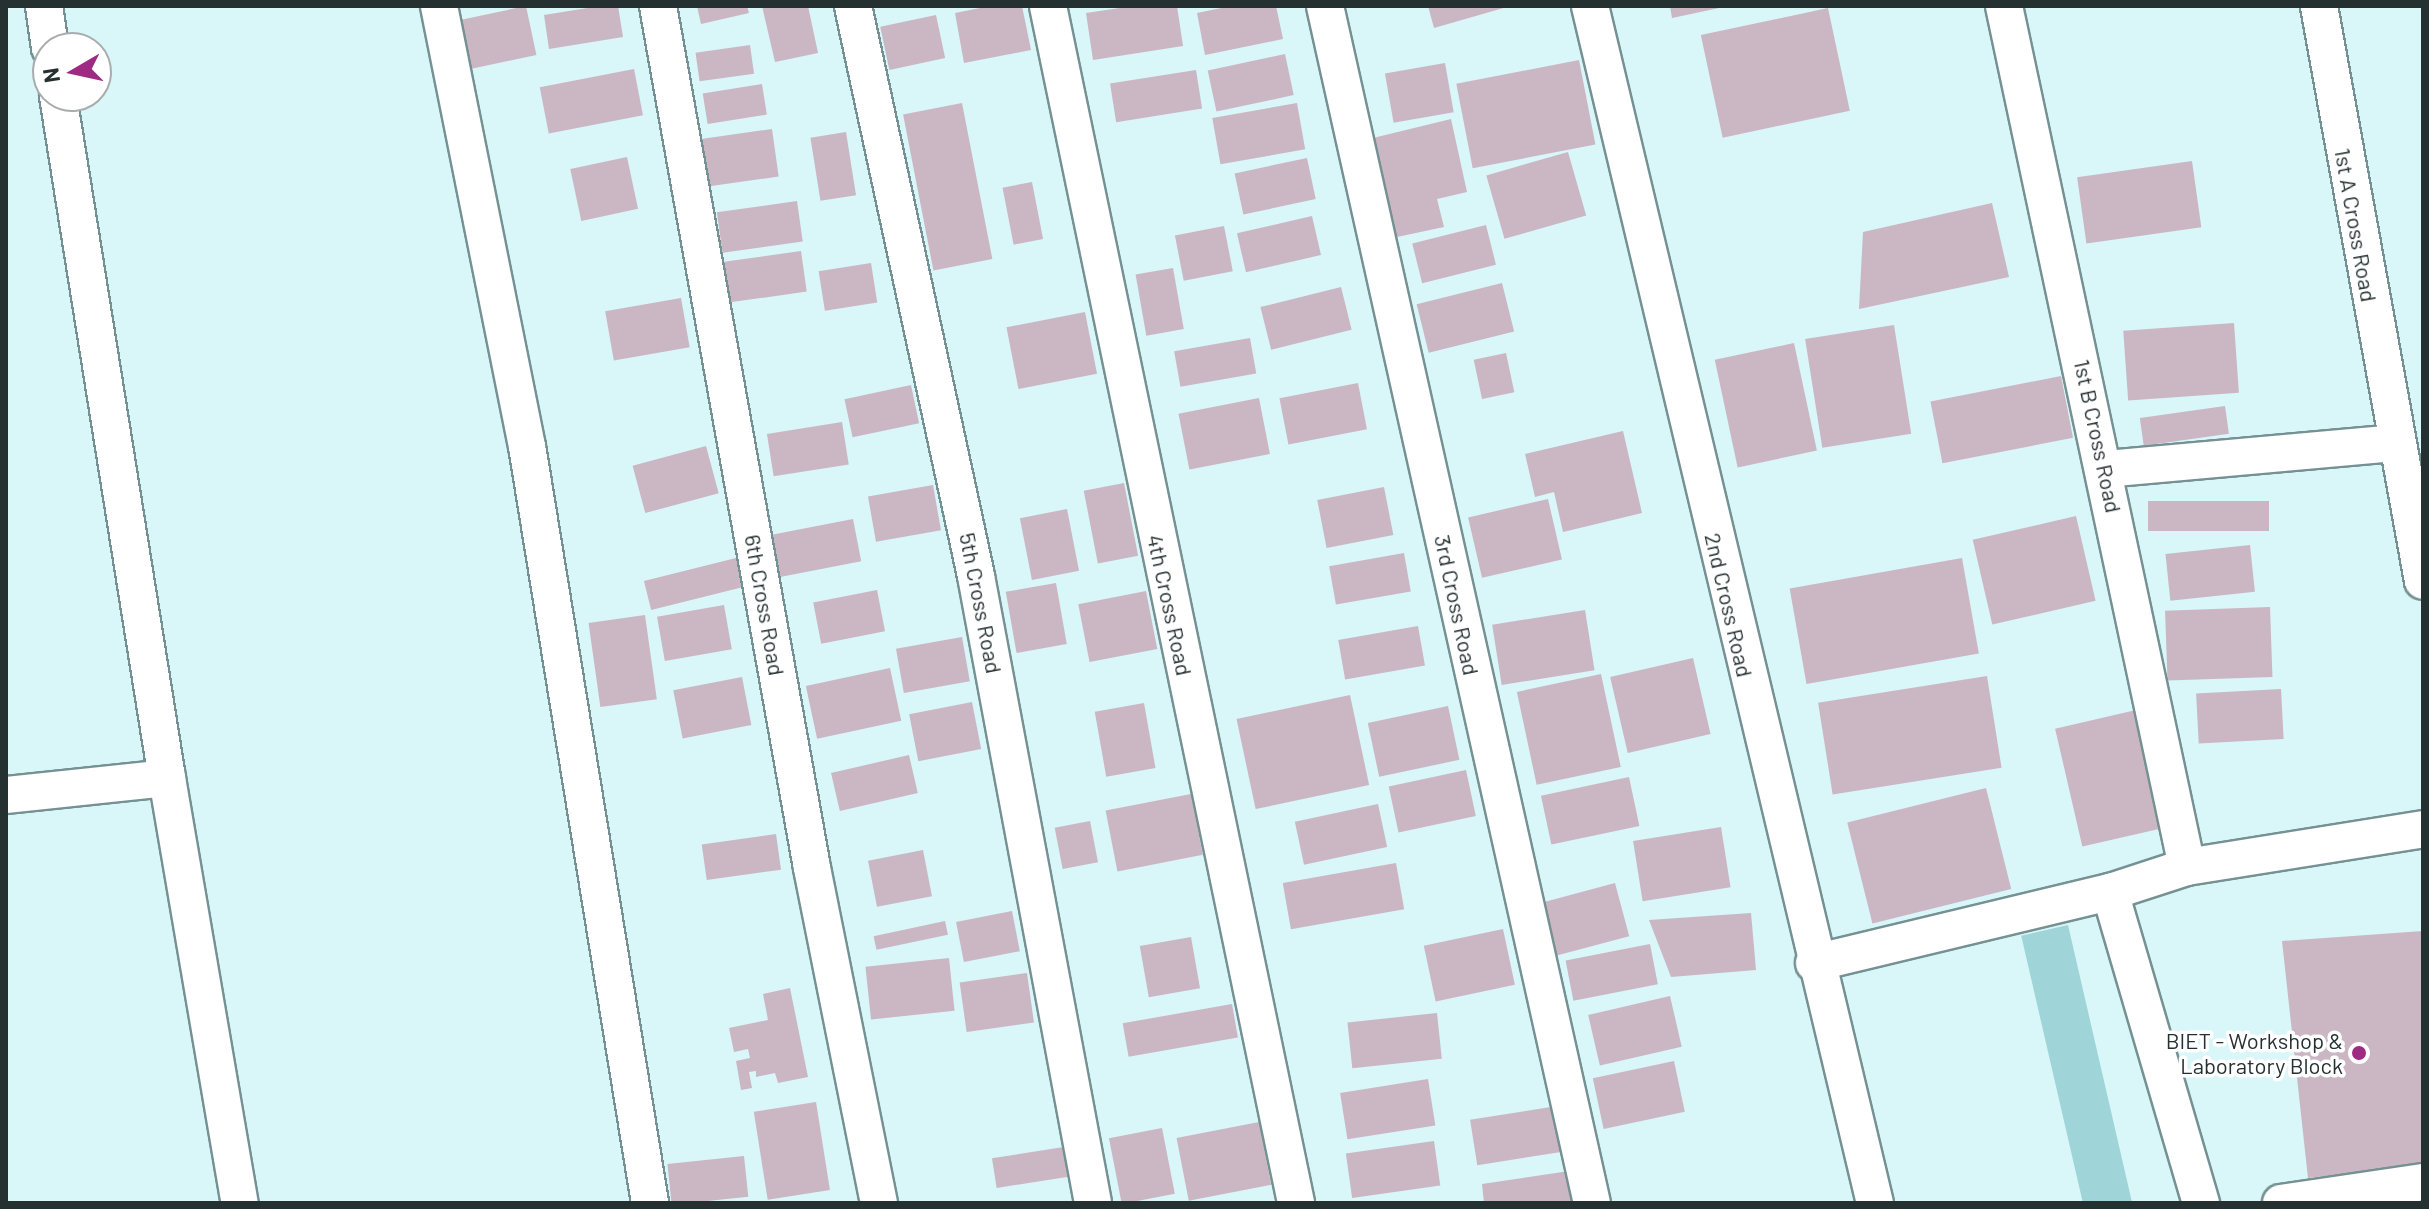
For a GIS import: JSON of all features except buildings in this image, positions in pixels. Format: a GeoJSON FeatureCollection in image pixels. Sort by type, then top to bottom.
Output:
{"type":"FeatureCollection","features":[{"type":"Feature","properties":{"kind":"street"},"geometry":{"type":"LineString","coordinates":[[44,6],[48,32]]}},
{"type":"Feature","properties":{"kind":"street"},"geometry":{"type":"LineString","coordinates":[[439,6],[527,446],[650,1203]]}},
{"type":"Feature","properties":{"kind":"street","name":"6th Cross Road"},"geometry":{"type":"LineString","coordinates":[[658,6],[812,868],[879,1203]]}},
{"type":"Feature","properties":{"kind":"street","name":"5th Cross Road"},"geometry":{"type":"LineString","coordinates":[[853,6],[976,576],[1093,1203]]}},
{"type":"Feature","properties":{"kind":"street","name":"4th Cross Road"},"geometry":{"type":"LineString","coordinates":[[1048,6],[1296,1203]]}},
{"type":"Feature","properties":{"kind":"street","name":"3rd Cross Road"},"geometry":{"type":"LineString","coordinates":[[1325,6],[1592,1203]]}},
{"type":"Feature","properties":{"kind":"street","name":"2nd Cross Road"},"geometry":{"type":"LineString","coordinates":[[1590,6],[1814,963],[1875,1203]]}},
{"type":"Feature","properties":{"kind":"street","name":"1st B Cross Road"},"geometry":{"type":"LineString","coordinates":[[2004,6],[2105,469],[2187,867]]}},
{"type":"Feature","properties":{"kind":"street","name":"1st A Cross Road"},"geometry":{"type":"LineString","coordinates":[[2319,6],[2423,581]]}},
{"type":"Feature","properties":{"kind":"street"},"geometry":{"type":"LineString","coordinates":[[61,112],[167,778],[240,1203]]}},
{"type":"Feature","properties":{"kind":"street"},"geometry":{"type":"LineString","coordinates":[[2105,469],[2396,443]]}},
{"type":"Feature","properties":{"kind":"street"},"geometry":{"type":"LineString","coordinates":[[6,795],[167,778]]}},
{"type":"Feature","properties":{"kind":"street"},"geometry":{"type":"LineString","coordinates":[[1814,963],[2110,892],[2187,867],[2423,829]]}},
{"type":"Feature","properties":{"kind":"street"},"geometry":{"type":"LineString","coordinates":[[2110,892],[2201,1203]]}},
{"type":"Feature","properties":{"kind":"street"},"geometry":{"type":"LineString","coordinates":[[2281,1203],[2423,1182]]}},
{"type":"Feature","properties":{"kind":"shaded area"},"geometry":{"type":"Polygon","coordinates":[[[2068,925],[2132,1203],[2083,1203],[2021,936],[2068,925]]]}},
{"type":"Feature","properties":{"kind":"place","name":"BIET - Workshop & Laboratory Block"},"geometry":{"type":"Point","coordinates":[2359,1053]}}]}
